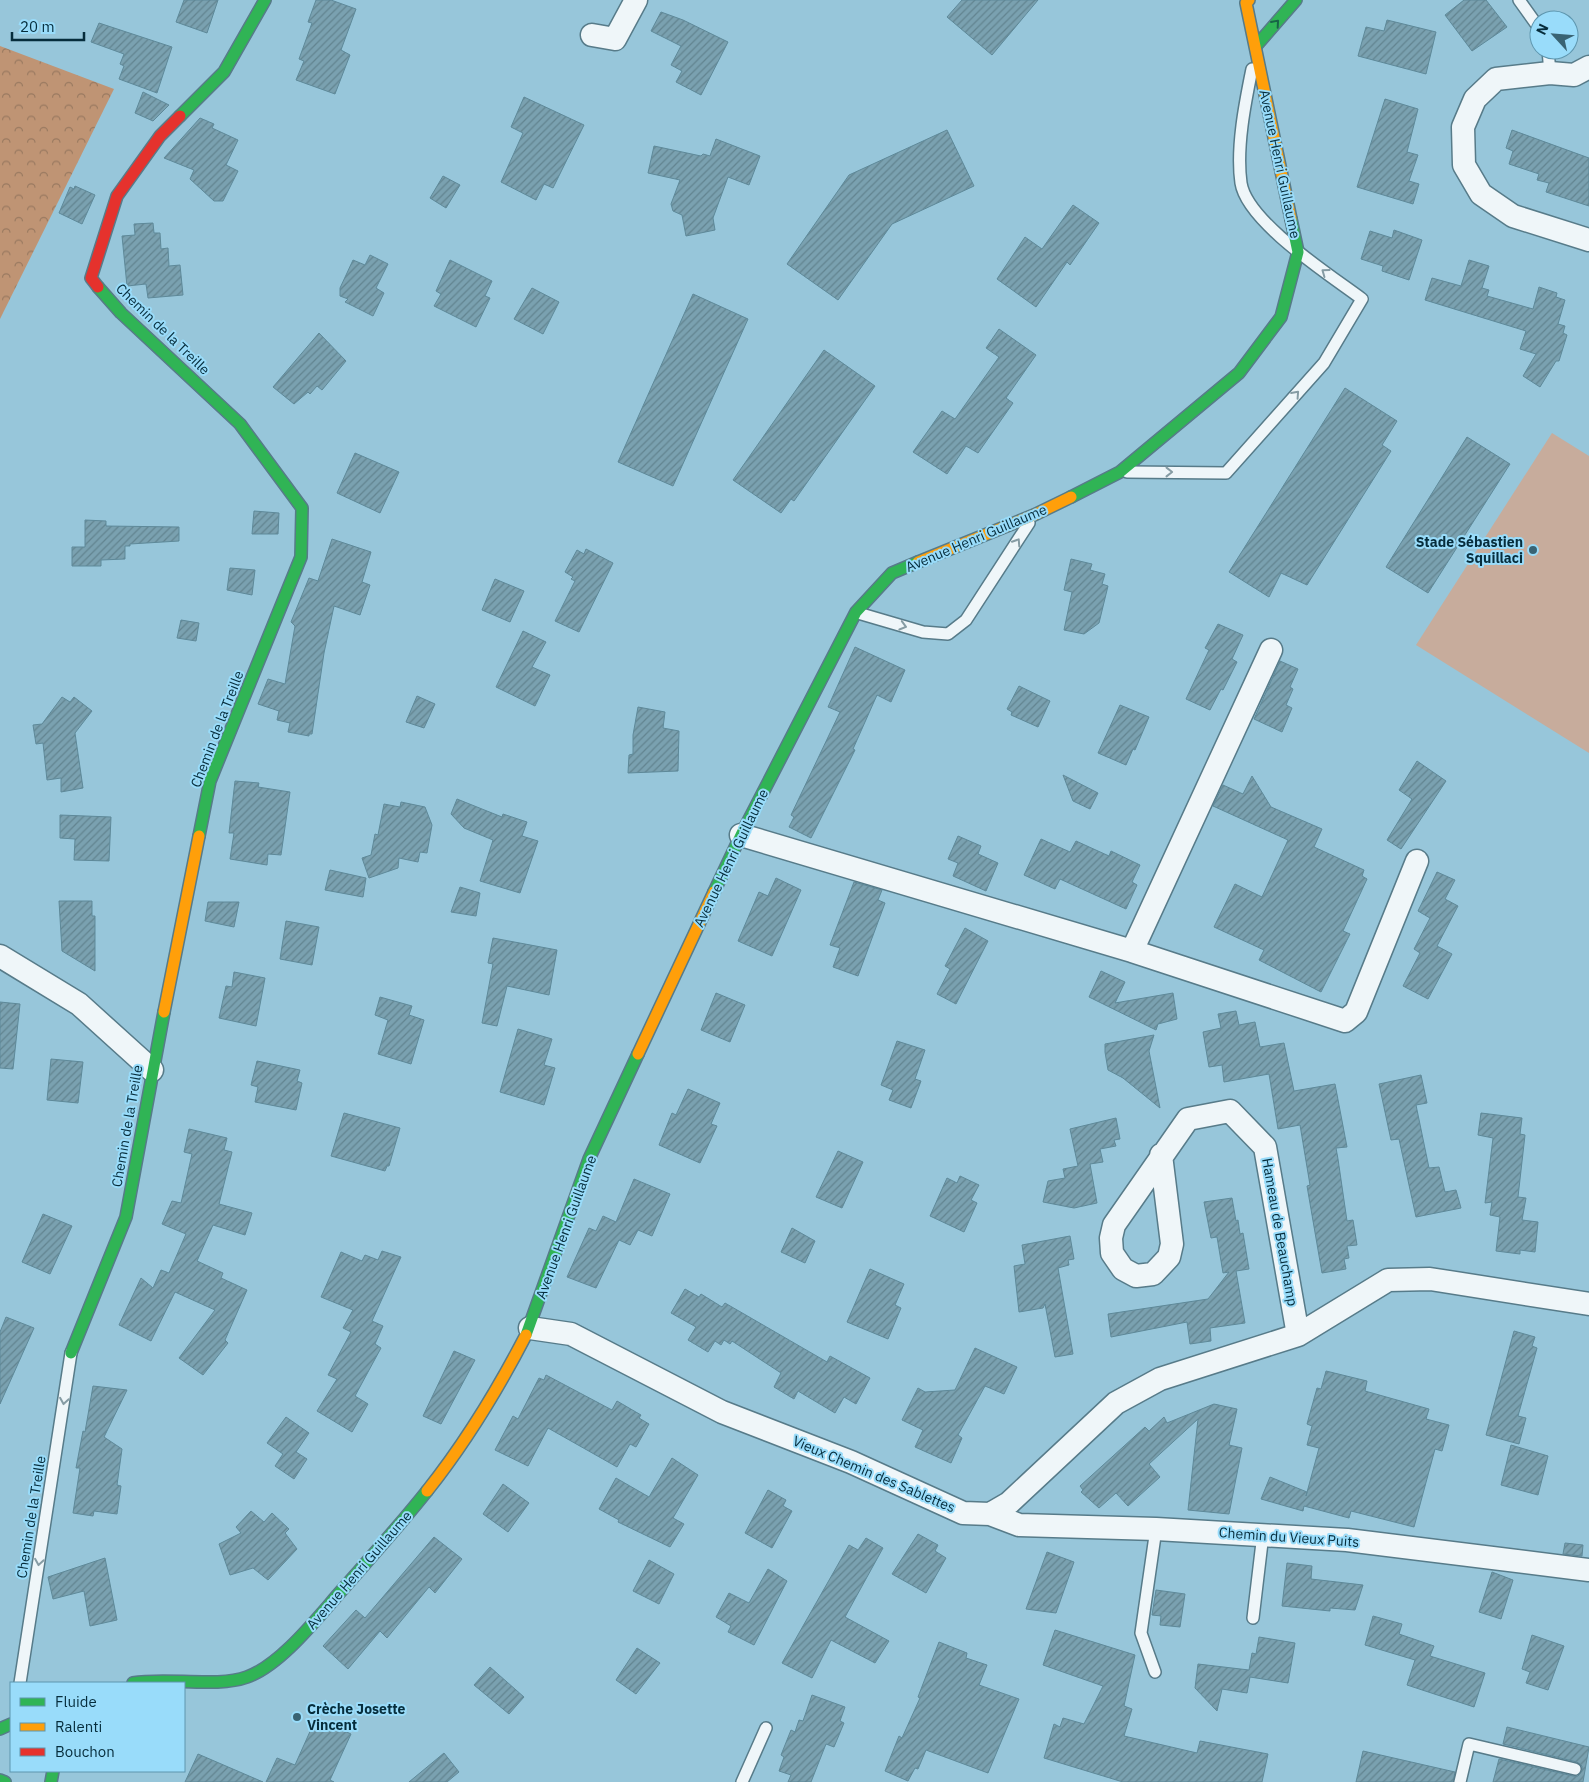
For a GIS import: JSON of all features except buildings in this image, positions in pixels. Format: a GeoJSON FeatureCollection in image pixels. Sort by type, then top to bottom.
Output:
{"type":"FeatureCollection","features":[{"type":"Feature","properties":{"kind":"street","name":"Chemin de la Treille"},"geometry":{"type":"LineString","coordinates":[[71,1353],[126,1218],[152,1070],[210,781],[301,557],[302,508],[240,424],[121,313],[91,278],[116,196],[160,136],[224,72],[265,0]]}},
{"type":"Feature","properties":{"kind":"street"},"geometry":{"type":"LineString","coordinates":[[592,35],[615,39],[636,0]]}},
{"type":"Feature","properties":{"kind":"street"},"geometry":{"type":"LineString","coordinates":[[1256,46],[1296,0]]}},
{"type":"Feature","properties":{"kind":"street","name":"Avenue Henri Guillaume"},"geometry":{"type":"LineString","coordinates":[[138,1682],[150,1680],[216,1681],[247,1677],[276,1660],[304,1633],[402,1522],[454,1457],[495,1394],[530,1328],[589,1159],[741,835],[856,612],[892,573],[1034,514],[1120,472],[1239,373],[1281,317],[1298,252],[1247,1]]}},
{"type":"Feature","properties":{"kind":"street"},"geometry":{"type":"LineString","coordinates":[[1589,67],[1574,75],[1550,73],[1496,79],[1475,99],[1463,127],[1464,165],[1480,194],[1513,216],[1589,240]]}},
{"type":"Feature","properties":{"kind":"street"},"geometry":{"type":"LineString","coordinates":[[1132,951],[1271,650]]}},
{"type":"Feature","properties":{"kind":"street"},"geometry":{"type":"LineString","coordinates":[[741,835],[1132,951],[1345,1021],[1356,1012],[1418,860]]}},
{"type":"Feature","properties":{"kind":"street"},"geometry":{"type":"LineString","coordinates":[[0,956],[79,1004],[152,1070]]}},
{"type":"Feature","properties":{"kind":"street","name":"Hameau de Beauchamp"},"geometry":{"type":"LineString","coordinates":[[1161,1155],[1172,1244],[1169,1258],[1153,1274],[1136,1276],[1123,1269],[1112,1253],[1111,1238],[1114,1225],[1161,1155],[1188,1119],[1230,1110],[1265,1147],[1298,1335]]}},
{"type":"Feature","properties":{"kind":"street"},"geometry":{"type":"LineString","coordinates":[[990,1514],[1009,1503],[1116,1403],[1160,1379],[1298,1335],[1388,1280],[1430,1279],[1589,1304]]}},
{"type":"Feature","properties":{"kind":"street","name":"Vieux Chemin des Sablettes"},"geometry":{"type":"LineString","coordinates":[[530,1328],[571,1334],[722,1412],[851,1462],[963,1513],[990,1514]]}},
{"type":"Feature","properties":{"kind":"street","name":"Chemin du Vieux Puits"},"geometry":{"type":"LineString","coordinates":[[990,1514],[1019,1525],[1156,1529],[1348,1540],[1589,1570]]}},
{"type":"Feature","properties":{"kind":"street"},"geometry":{"type":"LineString","coordinates":[[0,1780],[5,1782]]}},
{"type":"Feature","properties":{"kind":"lane"},"geometry":{"type":"LineString","coordinates":[[1519,0],[1529,14]]}},
{"type":"Feature","properties":{"kind":"lane"},"geometry":{"type":"LineString","coordinates":[[1120,472],[1226,473],[1324,363],[1362,299],[1298,252],[1249,206],[1241,183],[1241,126],[1256,46]]}},
{"type":"Feature","properties":{"kind":"lane"},"geometry":{"type":"LineString","coordinates":[[1549,60],[1550,73]]}},
{"type":"Feature","properties":{"kind":"lane"},"geometry":{"type":"LineString","coordinates":[[856,612],[923,632],[948,634],[966,620],[1034,514]]}},
{"type":"Feature","properties":{"kind":"lane","name":"Chemin de la Treille"},"geometry":{"type":"LineString","coordinates":[[20,1682],[71,1353]]}},
{"type":"Feature","properties":{"kind":"lane"},"geometry":{"type":"LineString","coordinates":[[1156,1529],[1141,1633],[1156,1672]]}},
{"type":"Feature","properties":{"kind":"lane"},"geometry":{"type":"LineString","coordinates":[[1253,1618],[1263,1534]]}},
{"type":"Feature","properties":{"kind":"lane"},"geometry":{"type":"LineString","coordinates":[[742,1782],[766,1728]]}},
{"type":"Feature","properties":{"kind":"lane"},"geometry":{"type":"LineString","coordinates":[[1460,1782],[1470,1744],[1575,1769]]}},
{"type":"Feature","properties":{"kind":"green space"},"geometry":{"type":"Polygon","coordinates":[[[0,46],[114,89],[0,319],[0,46]]]}},
{"type":"Feature","properties":{"kind":"shaded area","name":"Stade Sébastien Squillaci"},"geometry":{"type":"Polygon","coordinates":[[[1552,433],[1589,456],[1589,753],[1416,645],[1552,433]]]}},
{"type":"Feature","properties":{"kind":"traffic: fast"},"geometry":{"type":"LineString","coordinates":[[180,116],[224,72],[265,0]]}},
{"type":"Feature","properties":{"kind":"traffic: fast"},"geometry":{"type":"LineString","coordinates":[[1256,46],[1296,0]]}},
{"type":"Feature","properties":{"kind":"traffic: fast"},"geometry":{"type":"LineString","coordinates":[[1071,497],[1120,472],[1239,373],[1281,317],[1298,252],[1291,219]]}},
{"type":"Feature","properties":{"kind":"traffic: fast"},"geometry":{"type":"LineString","coordinates":[[98,287],[121,313],[240,424],[302,508],[301,557],[210,781],[199,836]]}},
{"type":"Feature","properties":{"kind":"traffic: fast"},"geometry":{"type":"LineString","coordinates":[[714,892],[741,835],[856,612],[892,573],[918,562]]}},
{"type":"Feature","properties":{"kind":"traffic: fast"},"geometry":{"type":"LineString","coordinates":[[71,1353],[126,1217],[164,1012]]}},
{"type":"Feature","properties":{"kind":"traffic: fast"},"geometry":{"type":"LineString","coordinates":[[526,1335],[589,1159],[638,1054]]}},
{"type":"Feature","properties":{"kind":"traffic: fast"},"geometry":{"type":"LineString","coordinates":[[140,1682],[221,1682],[247,1677],[260,1671],[298,1639],[396,1529],[427,1491]]}},
{"type":"Feature","properties":{"kind":"traffic: fast"},"geometry":{"type":"LineString","coordinates":[[0,1729],[10,1724]]}},
{"type":"Feature","properties":{"kind":"traffic: fast"},"geometry":{"type":"LineString","coordinates":[[51,1782],[53,1772]]}},
{"type":"Feature","properties":{"kind":"traffic: fast"},"geometry":{"type":"LineString","coordinates":[[0,1780],[5,1782]]}},
{"type":"Feature","properties":{"kind":"traffic: slow"},"geometry":{"type":"LineString","coordinates":[[1249,0],[1246,3],[1291,219]]}},
{"type":"Feature","properties":{"kind":"traffic: slow"},"geometry":{"type":"LineString","coordinates":[[918,562],[1034,515],[1071,497]]}},
{"type":"Feature","properties":{"kind":"traffic: slow"},"geometry":{"type":"LineString","coordinates":[[164,1012],[199,836]]}},
{"type":"Feature","properties":{"kind":"traffic: slow"},"geometry":{"type":"LineString","coordinates":[[638,1054],[714,892]]}},
{"type":"Feature","properties":{"kind":"traffic: slow"},"geometry":{"type":"LineString","coordinates":[[427,1491],[455,1454],[480,1416],[526,1335]]}},
{"type":"Feature","properties":{"kind":"traffic: jam"},"geometry":{"type":"LineString","coordinates":[[98,287],[91,278],[117,196],[160,136],[180,116]]}},
{"type":"Feature","properties":{"kind":"place","name":"Stade Sébastien Squillaci"},"geometry":{"type":"Point","coordinates":[1533,550]}},
{"type":"Feature","properties":{"kind":"place","name":"Crèche Josette Vincent"},"geometry":{"type":"Point","coordinates":[297,1717]}}]}
